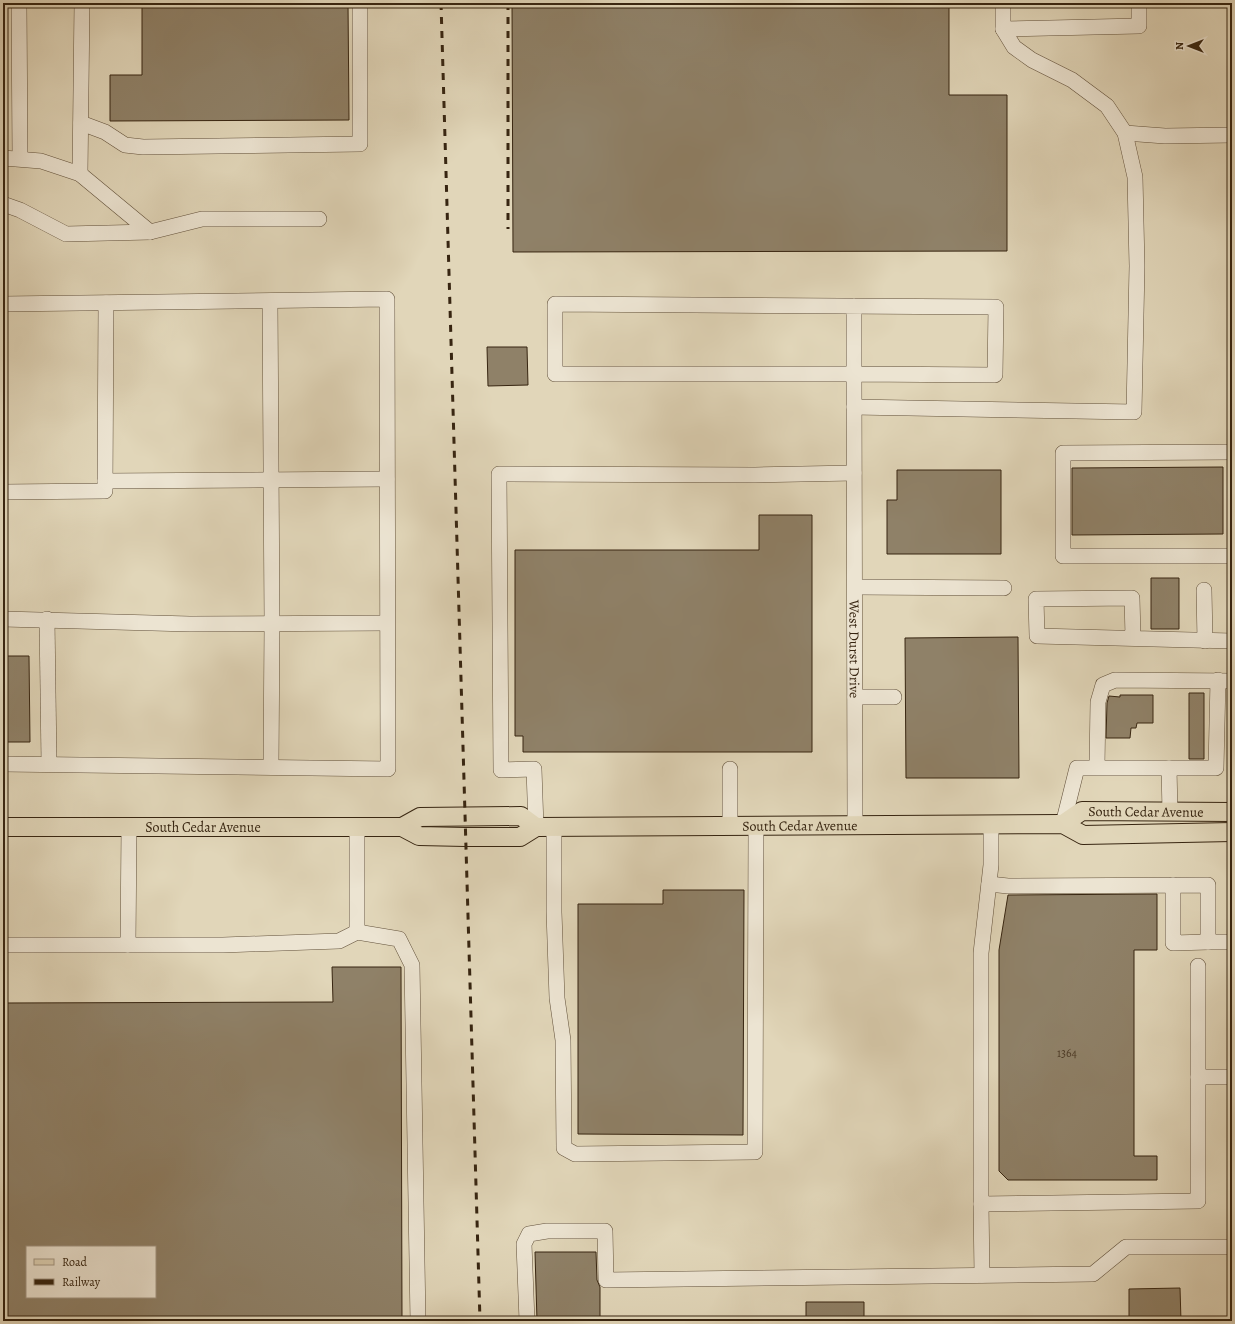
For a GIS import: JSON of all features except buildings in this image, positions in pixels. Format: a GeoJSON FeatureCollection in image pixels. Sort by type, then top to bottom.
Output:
{"type":"FeatureCollection","features":[{"type":"Feature","properties":{"kind":"main road","name":"South Cedar Avenue"},"geometry":{"type":"LineString","coordinates":[[1063,824],[1082,811],[1232,812]]}},
{"type":"Feature","properties":{"kind":"main road","name":"South Cedar Avenue"},"geometry":{"type":"LineString","coordinates":[[3,827],[402,826],[420,817],[521,816],[536,827],[1063,824],[1083,834],[1232,832]]}},
{"type":"Feature","properties":{"kind":"street"},"geometry":{"type":"LineString","coordinates":[[19,3],[20,158]]}},
{"type":"Feature","properties":{"kind":"street"},"geometry":{"type":"LineString","coordinates":[[80,174],[82,3]]}},
{"type":"Feature","properties":{"kind":"street"},"geometry":{"type":"LineString","coordinates":[[81,123],[105,132],[125,145],[143,147],[360,144],[360,3]]}},
{"type":"Feature","properties":{"kind":"street"},"geometry":{"type":"LineString","coordinates":[[854,407],[1134,412],[1136,266],[1135,178],[1126,133],[1107,106],[1072,80],[1032,60],[1014,47],[1003,29],[1003,3]]}},
{"type":"Feature","properties":{"kind":"street"},"geometry":{"type":"LineString","coordinates":[[1003,29],[1139,26],[1139,3]]}},
{"type":"Feature","properties":{"kind":"street"},"geometry":{"type":"LineString","coordinates":[[1126,133],[1165,136],[1232,135]]}},
{"type":"Feature","properties":{"kind":"street"},"geometry":{"type":"LineString","coordinates":[[3,158],[20,158],[40,161],[80,174],[150,232]]}},
{"type":"Feature","properties":{"kind":"street"},"geometry":{"type":"LineString","coordinates":[[3,204],[20,210],[66,234],[150,232],[202,218],[319,219]]}},
{"type":"Feature","properties":{"kind":"street"},"geometry":{"type":"LineString","coordinates":[[3,304],[387,299],[388,769],[49,763],[3,764]]}},
{"type":"Feature","properties":{"kind":"street"},"geometry":{"type":"LineString","coordinates":[[270,301],[272,480],[271,767]]}},
{"type":"Feature","properties":{"kind":"street"},"geometry":{"type":"LineString","coordinates":[[3,492],[105,491],[106,303]]}},
{"type":"Feature","properties":{"kind":"street"},"geometry":{"type":"LineString","coordinates":[[555,304],[996,307],[995,375],[854,374],[555,374],[555,304]]}},
{"type":"Feature","properties":{"kind":"street","name":"West Durst Drive"},"geometry":{"type":"LineString","coordinates":[[854,306],[855,826]]}},
{"type":"Feature","properties":{"kind":"street"},"geometry":{"type":"LineString","coordinates":[[1232,452],[1063,454],[1063,556],[1232,556]]}},
{"type":"Feature","properties":{"kind":"street"},"geometry":{"type":"LineString","coordinates":[[536,827],[534,769],[501,770],[499,474],[755,475],[854,473]]}},
{"type":"Feature","properties":{"kind":"street"},"geometry":{"type":"LineString","coordinates":[[105,481],[387,479]]}},
{"type":"Feature","properties":{"kind":"street"},"geometry":{"type":"LineString","coordinates":[[855,587],[1004,588]]}},
{"type":"Feature","properties":{"kind":"street"},"geometry":{"type":"LineString","coordinates":[[1204,590],[1205,641]]}},
{"type":"Feature","properties":{"kind":"street"},"geometry":{"type":"LineString","coordinates":[[1133,637],[1132,598],[1036,599],[1037,636],[1133,637],[1232,641]]}},
{"type":"Feature","properties":{"kind":"street"},"geometry":{"type":"LineString","coordinates":[[3,619],[190,624],[388,624]]}},
{"type":"Feature","properties":{"kind":"street"},"geometry":{"type":"LineString","coordinates":[[47,619],[49,763]]}},
{"type":"Feature","properties":{"kind":"street"},"geometry":{"type":"LineString","coordinates":[[1063,824],[1077,768],[1216,768],[1225,680],[1115,680],[1103,685],[1098,702],[1097,767]]}},
{"type":"Feature","properties":{"kind":"street"},"geometry":{"type":"LineString","coordinates":[[855,697],[894,697]]}},
{"type":"Feature","properties":{"kind":"street"},"geometry":{"type":"LineString","coordinates":[[1169,768],[1170,812]]}},
{"type":"Feature","properties":{"kind":"street"},"geometry":{"type":"LineString","coordinates":[[730,769],[730,826]]}},
{"type":"Feature","properties":{"kind":"street"},"geometry":{"type":"LineString","coordinates":[[982,1275],[981,953],[991,865],[991,825]]}},
{"type":"Feature","properties":{"kind":"street"},"geometry":{"type":"LineString","coordinates":[[356,826],[357,932]]}},
{"type":"Feature","properties":{"kind":"street"},"geometry":{"type":"LineString","coordinates":[[554,827],[554,912],[557,998],[563,1040],[564,1148],[575,1154],[582,1154],[754,1152],[756,826]]}},
{"type":"Feature","properties":{"kind":"street"},"geometry":{"type":"LineString","coordinates":[[128,945],[129,827]]}},
{"type":"Feature","properties":{"kind":"street"},"geometry":{"type":"LineString","coordinates":[[989,884],[1008,886],[1208,885],[1208,942]]}},
{"type":"Feature","properties":{"kind":"street"},"geometry":{"type":"LineString","coordinates":[[1173,885],[1173,943],[1232,942]]}},
{"type":"Feature","properties":{"kind":"street"},"geometry":{"type":"LineString","coordinates":[[3,945],[223,945],[339,941],[357,932],[399,939],[412,965],[418,1321]]}},
{"type":"Feature","properties":{"kind":"street"},"geometry":{"type":"LineString","coordinates":[[981,1204],[1198,1201],[1198,966]]}},
{"type":"Feature","properties":{"kind":"street"},"geometry":{"type":"LineString","coordinates":[[1198,1078],[1232,1077]]}},
{"type":"Feature","properties":{"kind":"street"},"geometry":{"type":"LineString","coordinates":[[527,1321],[524,1244],[529,1234],[546,1231],[605,1231],[606,1280],[1093,1274],[1126,1247],[1232,1247]]}},
{"type":"Feature","properties":{"kind":"railway"},"geometry":{"type":"LineString","coordinates":[[441,3],[480,1321]]}},
{"type":"Feature","properties":{"kind":"railway"},"geometry":{"type":"LineString","coordinates":[[508,3],[508,229]]}}]}
